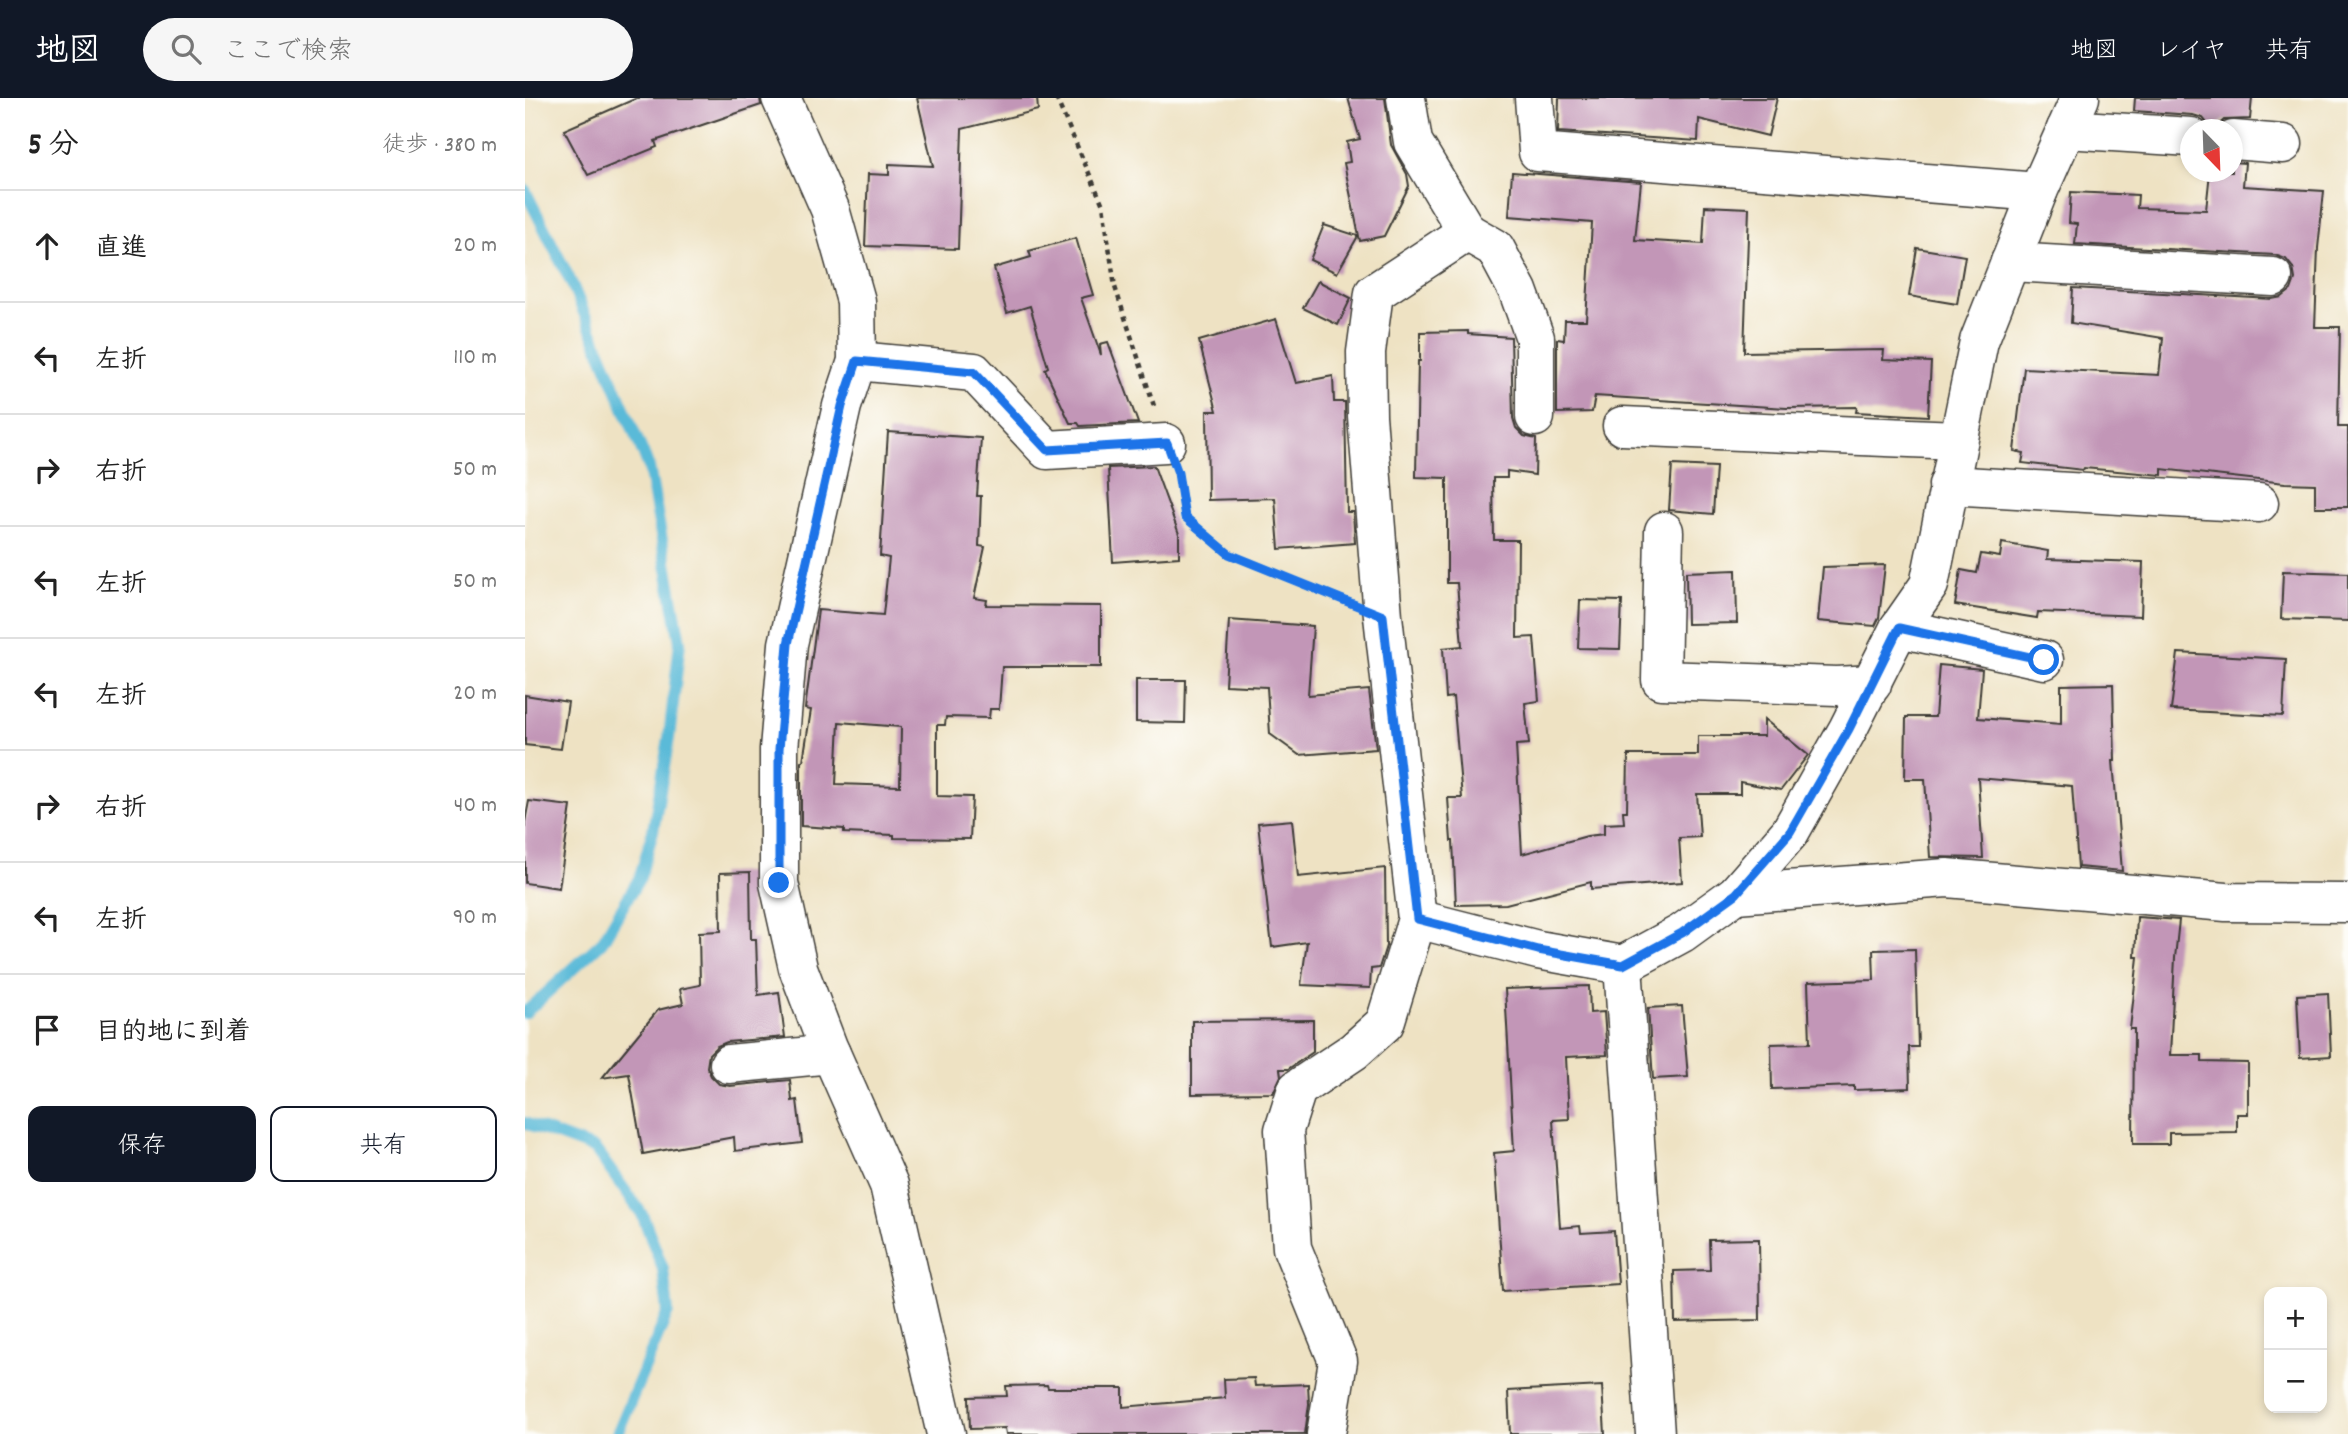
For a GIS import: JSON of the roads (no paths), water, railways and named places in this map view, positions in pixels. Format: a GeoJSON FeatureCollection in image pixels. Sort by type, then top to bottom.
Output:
{"type":"FeatureCollection","features":[{"type":"Feature","properties":{"kind":"street"},"geometry":{"type":"LineString","coordinates":[[781,98],[830,209],[856,301],[857,361],[842,406],[788,644],[779,749],[779,883],[798,968],[831,1054],[889,1185],[946,1434]]}},
{"type":"Feature","properties":{"kind":"street"},"geometry":{"type":"LineString","coordinates":[[1406,98],[1413,142],[1467,232],[1496,248],[1518,290],[1535,338],[1535,417]]}},
{"type":"Feature","properties":{"kind":"street"},"geometry":{"type":"LineString","coordinates":[[1534,98],[1538,152],[2038,192]]}},
{"type":"Feature","properties":{"kind":"street"},"geometry":{"type":"LineString","coordinates":[[1417,919],[1538,950],[1623,965],[1682,933],[1736,894],[1790,832],[1872,684],[1899,628],[1929,585],[1979,341],[2038,192],[2073,113],[2180,135]]}},
{"type":"Feature","properties":{"kind":"street"},"geometry":{"type":"LineString","coordinates":[[2243,141],[2283,144]]}},
{"type":"Feature","properties":{"kind":"street"},"geometry":{"type":"LineString","coordinates":[[1326,1434],[1338,1361],[1292,1248],[1284,1130],[1297,1088],[1354,1051],[1385,1023],[1417,919],[1383,616],[1367,416],[1366,352],[1374,293],[1467,232]]}},
{"type":"Feature","properties":{"kind":"street"},"geometry":{"type":"LineString","coordinates":[[2010,262],[2273,277]]}},
{"type":"Feature","properties":{"kind":"street"},"geometry":{"type":"LineString","coordinates":[[857,361],[974,372],[1047,450],[1167,443]]}},
{"type":"Feature","properties":{"kind":"street"},"geometry":{"type":"LineString","coordinates":[[1622,426],[1958,440]]}},
{"type":"Feature","properties":{"kind":"street"},"geometry":{"type":"LineString","coordinates":[[1948,485],[2259,503]]}},
{"type":"Feature","properties":{"kind":"street"},"geometry":{"type":"LineString","coordinates":[[1664,531],[1661,680],[1837,686],[1872,684]]}},
{"type":"Feature","properties":{"kind":"street"},"geometry":{"type":"LineString","coordinates":[[1899,628],[2044,660]]}},
{"type":"Feature","properties":{"kind":"street"},"geometry":{"type":"LineString","coordinates":[[1736,894],[1947,878],[2226,902],[2348,905]]}},
{"type":"Feature","properties":{"kind":"street"},"geometry":{"type":"LineString","coordinates":[[1623,965],[1655,1434]]}},
{"type":"Feature","properties":{"kind":"street"},"geometry":{"type":"LineString","coordinates":[[729,1064],[831,1054]]}},
{"type":"Feature","properties":{"kind":"waterway"},"geometry":{"type":"LineString","coordinates":[[525,190],[571,282],[649,467],[680,642],[669,738],[653,831],[640,877],[602,942],[525,1013]]}},
{"type":"Feature","properties":{"kind":"waterway"},"geometry":{"type":"LineString","coordinates":[[525,1123],[595,1149],[642,1214],[663,1269],[668,1312],[617,1434]]}}]}
